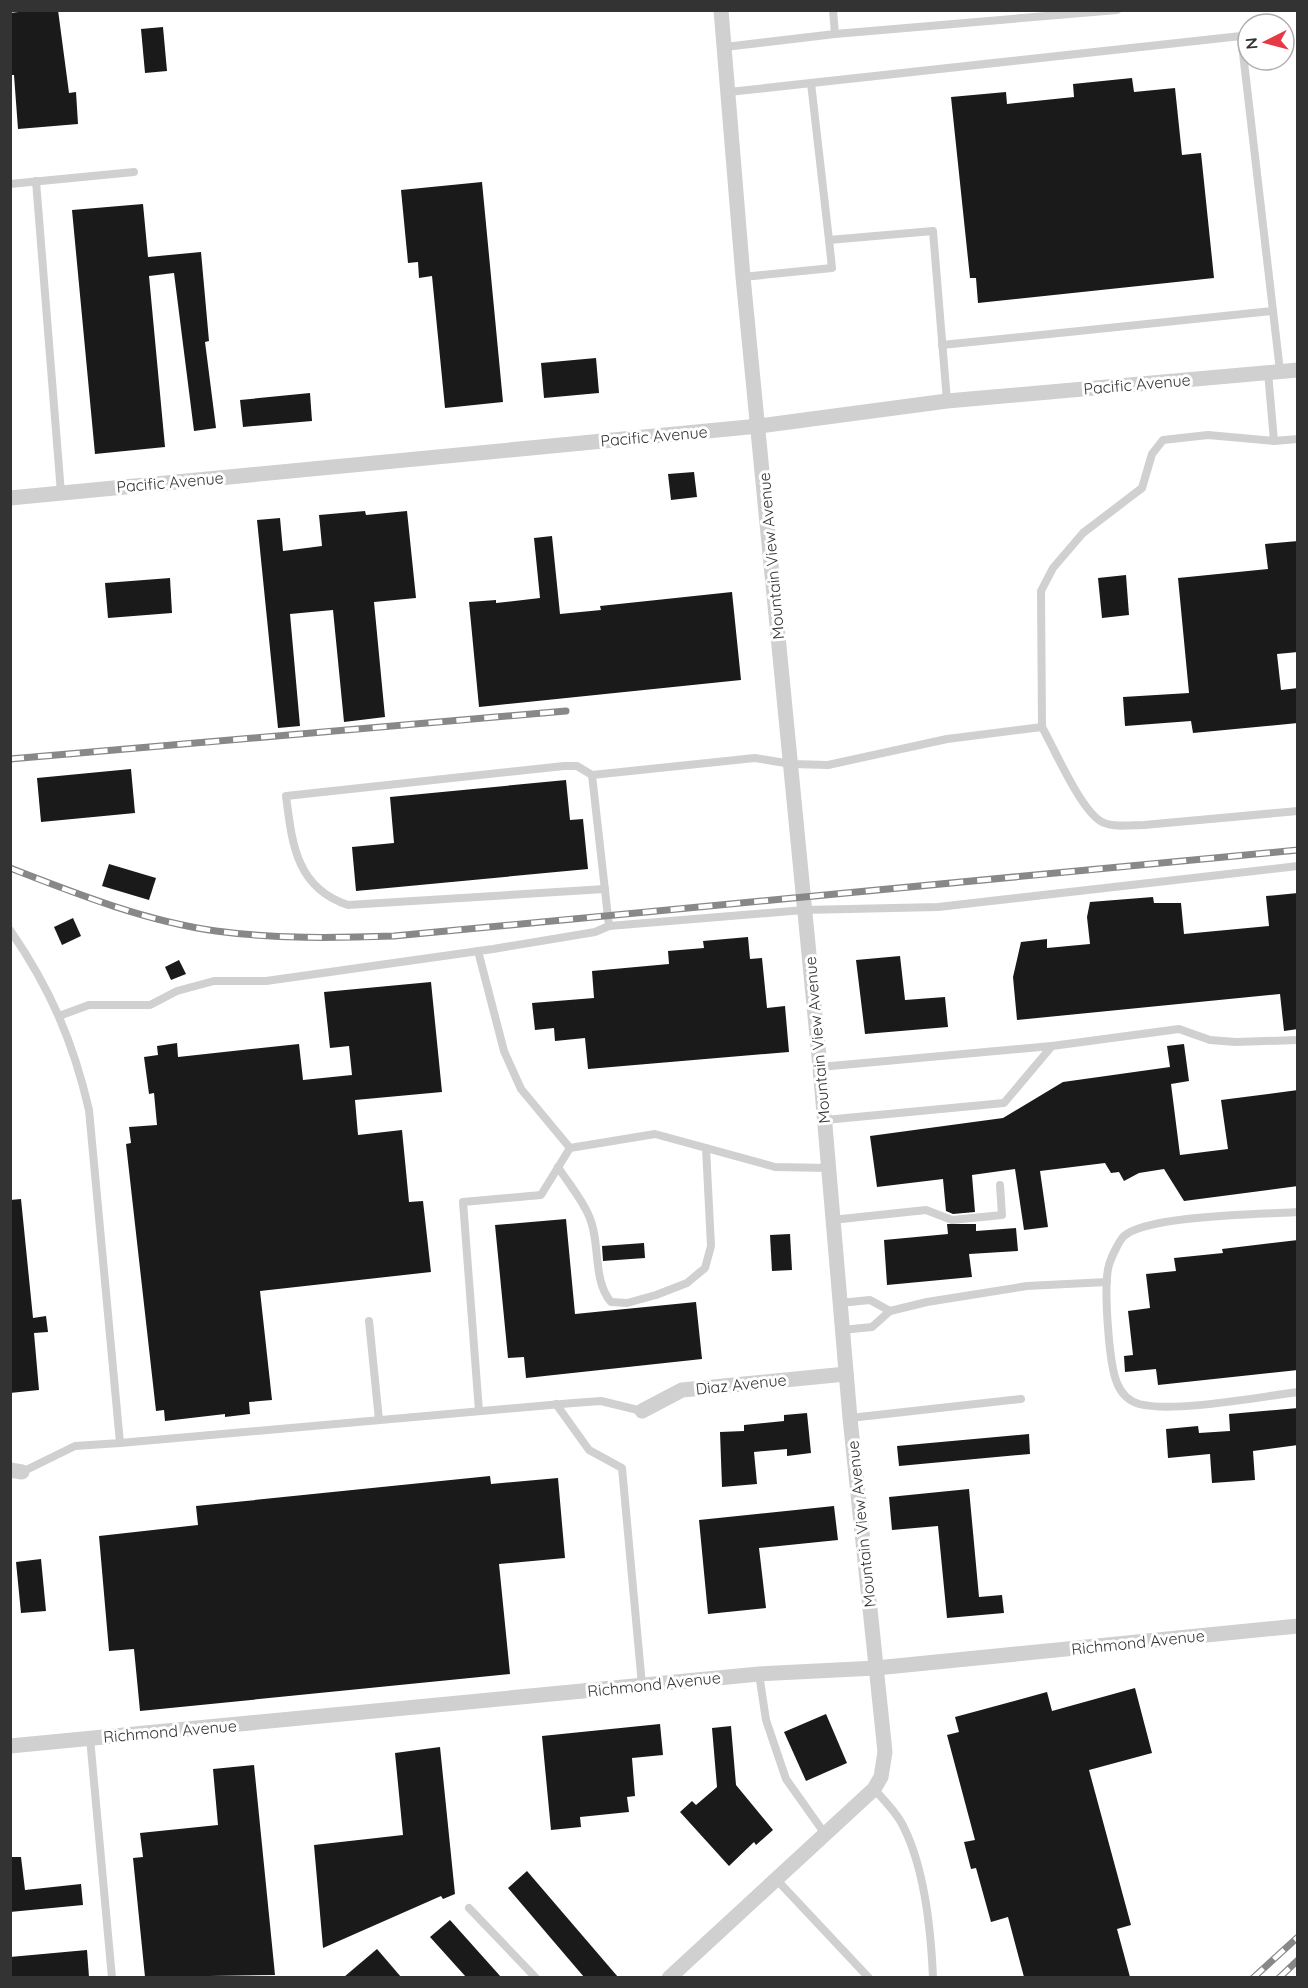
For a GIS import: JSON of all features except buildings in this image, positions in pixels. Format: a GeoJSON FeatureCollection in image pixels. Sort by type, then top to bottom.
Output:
{"type":"FeatureCollection","features":[{"type":"Feature","properties":{"kind":"street","name":"Mountain View Avenue"},"geometry":{"type":"LineString","coordinates":[[669,1977],[874,1789],[880,1777],[885,1752],[850,1418],[820,1067],[759,426],[742,277],[721,10]]}},
{"type":"Feature","properties":{"kind":"street","name":"Pacific Avenue"},"geometry":{"type":"LineString","coordinates":[[10,498],[759,426],[947,401],[1298,370]]}},
{"type":"Feature","properties":{"kind":"street","name":"Diaz Avenue"},"geometry":{"type":"LineString","coordinates":[[642,1411],[682,1390],[846,1374]]}},
{"type":"Feature","properties":{"kind":"street","name":"Richmond Avenue"},"geometry":{"type":"LineString","coordinates":[[10,1746],[759,1674],[876,1668],[1298,1626]]}},
{"type":"Feature","properties":{"kind":"lane"},"geometry":{"type":"LineString","coordinates":[[833,10],[835,34]]}},
{"type":"Feature","properties":{"kind":"lane"},"geometry":{"type":"LineString","coordinates":[[725,47],[835,34],[1117,10]]}},
{"type":"Feature","properties":{"kind":"lane"},"geometry":{"type":"LineString","coordinates":[[729,92],[1241,36],[1273,311],[1274,441]]}},
{"type":"Feature","properties":{"kind":"lane"},"geometry":{"type":"LineString","coordinates":[[742,277],[832,268],[811,83]]}},
{"type":"Feature","properties":{"kind":"lane"},"geometry":{"type":"LineString","coordinates":[[10,184],[134,172]]}},
{"type":"Feature","properties":{"kind":"lane"},"geometry":{"type":"LineString","coordinates":[[36,181],[61,493]]}},
{"type":"Feature","properties":{"kind":"lane"},"geometry":{"type":"LineString","coordinates":[[829,240],[933,231],[947,401]]}},
{"type":"Feature","properties":{"kind":"lane"},"geometry":{"type":"LineString","coordinates":[[942,345],[1273,311]]}},
{"type":"Feature","properties":{"kind":"lane"},"geometry":{"type":"LineString","coordinates":[[1298,439],[1274,441],[1208,435],[1163,440],[1152,454],[1142,488],[1083,533],[1053,568],[1041,591],[1042,727],[1082,800],[1102,822],[1144,825],[1298,811]]}},
{"type":"Feature","properties":{"kind":"lane"},"geometry":{"type":"LineString","coordinates":[[605,889],[348,905],[330,899],[309,878],[293,851],[286,796],[564,766],[577,766],[592,775],[755,758],[791,764],[828,765],[947,739],[1042,727]]}},
{"type":"Feature","properties":{"kind":"lane"},"geometry":{"type":"LineString","coordinates":[[592,775],[609,926]]}},
{"type":"Feature","properties":{"kind":"lane"},"geometry":{"type":"LineString","coordinates":[[59,1016],[89,1005],[150,1005],[177,991],[214,981],[266,981],[478,951],[595,932],[609,926],[804,910],[938,907],[1298,866]]}},
{"type":"Feature","properties":{"kind":"lane"},"geometry":{"type":"LineString","coordinates":[[10,930],[35,966],[59,1016],[77,1059],[88,1110],[120,1443]]}},
{"type":"Feature","properties":{"kind":"lane"},"geometry":{"type":"LineString","coordinates":[[478,951],[504,1051],[521,1089],[570,1148]]}},
{"type":"Feature","properties":{"kind":"lane"},"geometry":{"type":"LineString","coordinates":[[820,1067],[1052,1046],[1179,1029],[1210,1040],[1236,1042],[1298,1040]]}},
{"type":"Feature","properties":{"kind":"lane"},"geometry":{"type":"LineString","coordinates":[[825,1120],[1004,1103],[1052,1046]]}},
{"type":"Feature","properties":{"kind":"lane"},"geometry":{"type":"LineString","coordinates":[[479,1411],[463,1202],[541,1195],[570,1148],[656,1134],[775,1167],[828,1168]]}},
{"type":"Feature","properties":{"kind":"lane"},"geometry":{"type":"LineString","coordinates":[[558,1167],[589,1216],[598,1256],[602,1292],[611,1302],[627,1303],[687,1283],[705,1268],[711,1246],[706,1148]]}},
{"type":"Feature","properties":{"kind":"lane"},"geometry":{"type":"LineString","coordinates":[[832,1220],[927,1210],[952,1220],[1002,1215],[1000,1185]]}},
{"type":"Feature","properties":{"kind":"lane"},"geometry":{"type":"LineString","coordinates":[[1298,1212],[1203,1218],[1147,1225],[1124,1236],[1109,1265],[1107,1282],[1112,1360],[1116,1383],[1124,1396],[1137,1403],[1161,1407],[1298,1392]]}},
{"type":"Feature","properties":{"kind":"lane"},"geometry":{"type":"LineString","coordinates":[[842,1330],[872,1328],[890,1311],[927,1302],[1027,1286],[1107,1282]]}},
{"type":"Feature","properties":{"kind":"lane"},"geometry":{"type":"LineString","coordinates":[[840,1303],[870,1300],[890,1311]]}},
{"type":"Feature","properties":{"kind":"lane"},"geometry":{"type":"LineString","coordinates":[[369,1321],[380,1420]]}},
{"type":"Feature","properties":{"kind":"lane"},"geometry":{"type":"LineString","coordinates":[[850,1418],[1022,1399]]}},
{"type":"Feature","properties":{"kind":"lane"},"geometry":{"type":"LineString","coordinates":[[16,1471],[75,1446],[601,1401],[642,1411]]}},
{"type":"Feature","properties":{"kind":"lane"},"geometry":{"type":"LineString","coordinates":[[556,1404],[589,1450],[622,1468],[642,1685]]}},
{"type":"Feature","properties":{"kind":"lane"},"geometry":{"type":"LineString","coordinates":[[759,1674],[766,1720],[786,1779],[825,1834]]}},
{"type":"Feature","properties":{"kind":"lane"},"geometry":{"type":"LineString","coordinates":[[90,1738],[112,1977]]}},
{"type":"Feature","properties":{"kind":"lane"},"geometry":{"type":"LineString","coordinates":[[874,1789],[900,1820],[915,1854],[932,1950],[933,1977]]}},
{"type":"Feature","properties":{"kind":"lane"},"geometry":{"type":"LineString","coordinates":[[776,1880],[868,1977]]}},
{"type":"Feature","properties":{"kind":"lane"},"geometry":{"type":"LineString","coordinates":[[469,1908],[536,1977]]}},
{"type":"Feature","properties":{"kind":"railway"},"geometry":{"type":"LineString","coordinates":[[10,759],[566,711]]}},
{"type":"Feature","properties":{"kind":"railway"},"geometry":{"type":"LineString","coordinates":[[10,868],[112,906],[163,921],[216,931],[260,935],[350,937],[394,936],[1298,850]]}},
{"type":"Feature","properties":{"kind":"railway"},"geometry":{"type":"LineString","coordinates":[[1253,1978],[1298,1937]]}},
{"type":"Feature","properties":{"kind":"railway"},"geometry":{"type":"LineString","coordinates":[[1279,1978],[1298,1960]]}}]}
